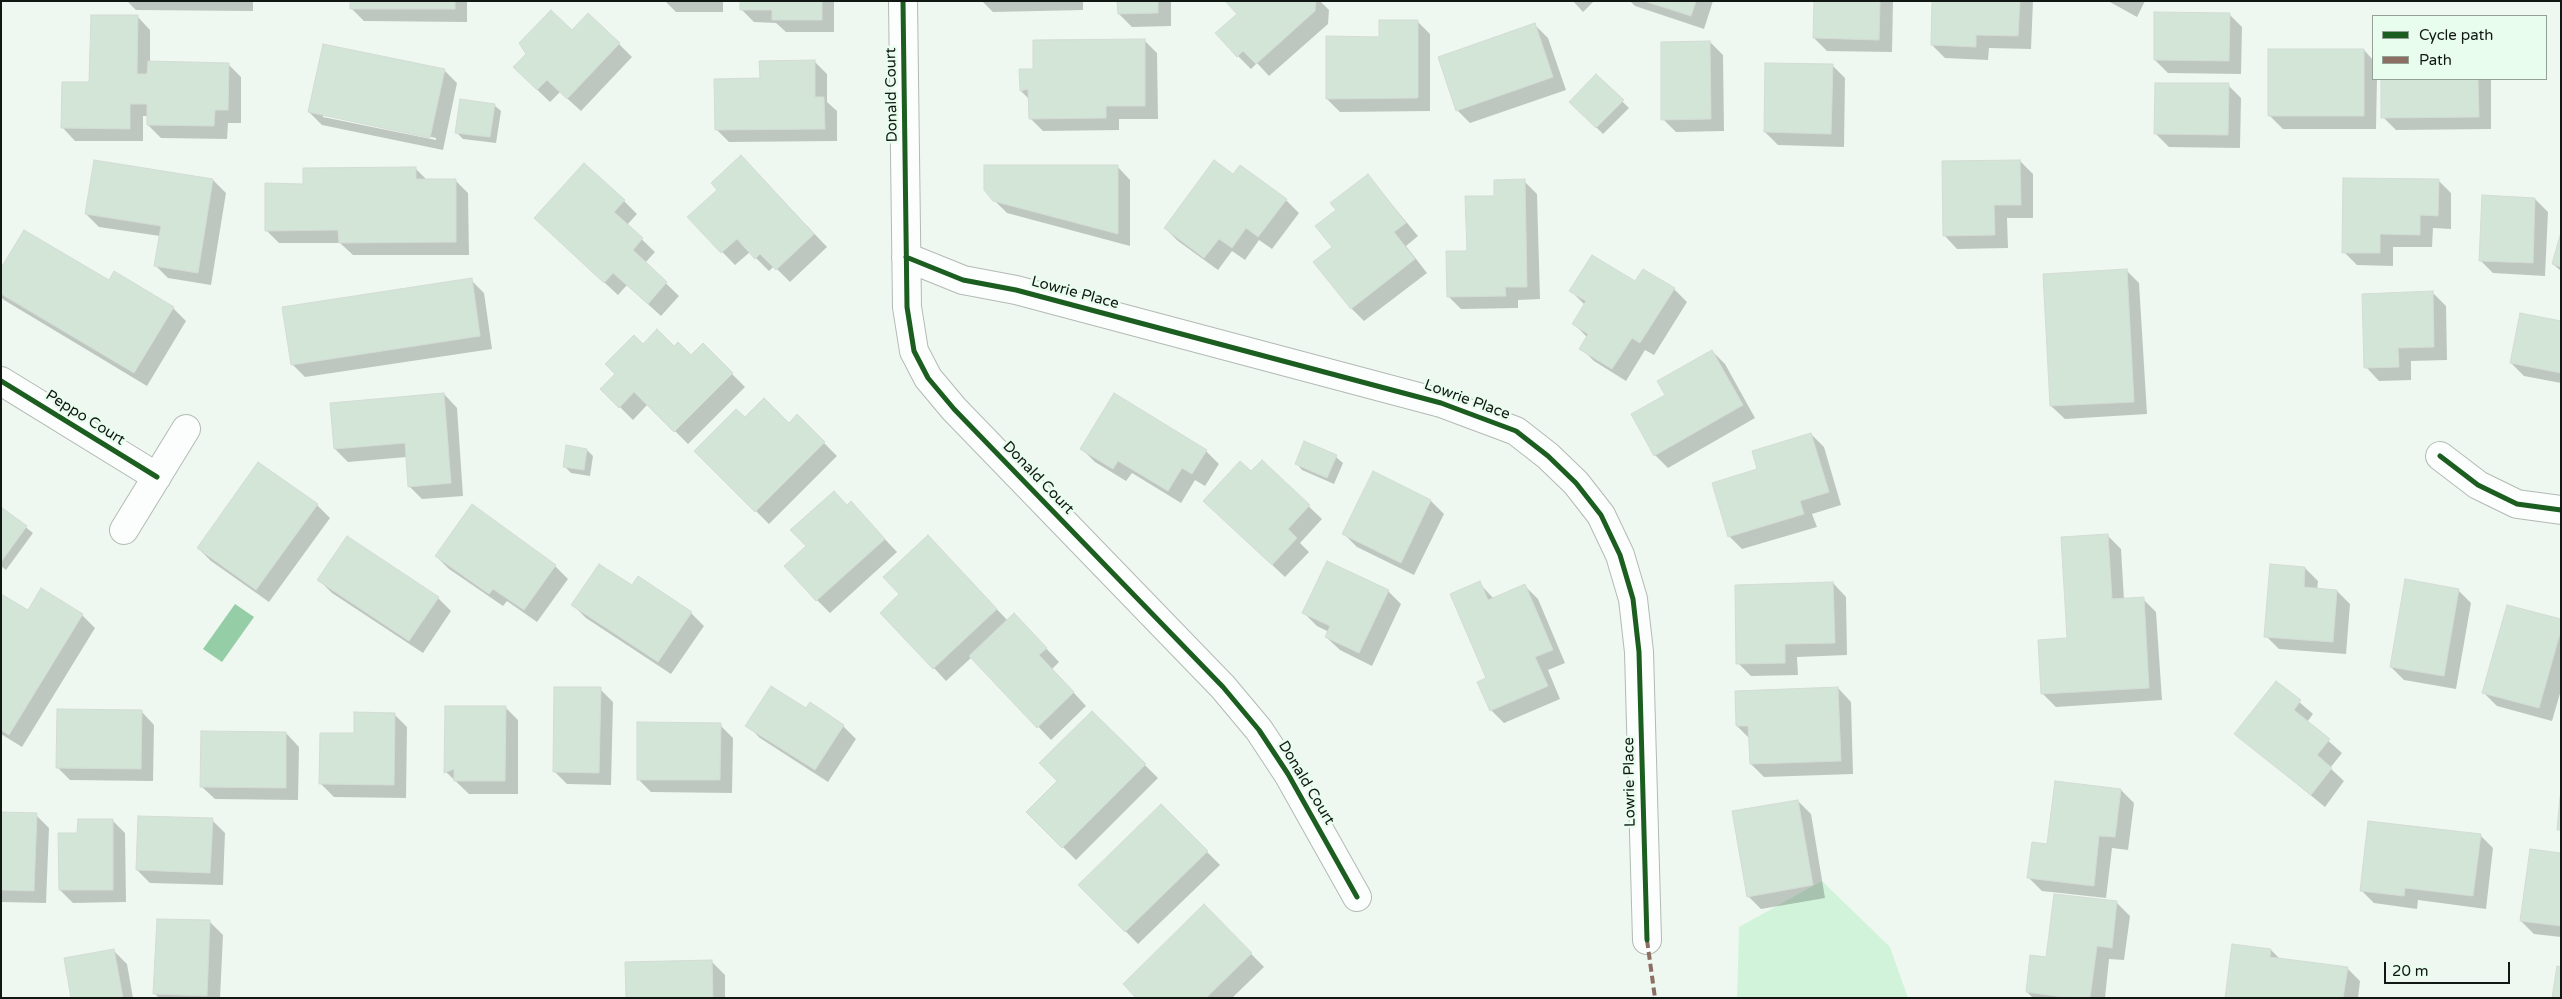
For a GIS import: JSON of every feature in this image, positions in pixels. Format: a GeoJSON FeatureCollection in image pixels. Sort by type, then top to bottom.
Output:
{"type":"FeatureCollection","features":[{"type":"Feature","properties":{"kind":"street","name":"Donald Court"},"geometry":{"type":"LineString","coordinates":[[903,1],[907,307],[914,351],[928,378],[954,409],[1223,687],[1259,730],[1288,774],[1357,897]]}},
{"type":"Feature","properties":{"kind":"street","name":"Lowrie Place"},"geometry":{"type":"LineString","coordinates":[[906,257],[963,280],[1016,290],[1440,402],[1516,431],[1548,456],[1576,483],[1601,515],[1620,555],[1633,599],[1639,652],[1647,940]]}},
{"type":"Feature","properties":{"kind":"street","name":"Peppo Court"},"geometry":{"type":"LineString","coordinates":[[1,381],[156,477]]}},
{"type":"Feature","properties":{"kind":"street"},"geometry":{"type":"LineString","coordinates":[[124,530],[186,429]]}},
{"type":"Feature","properties":{"kind":"street"},"geometry":{"type":"LineString","coordinates":[[2440,456],[2478,485],[2517,504],[2561,510]]}},
{"type":"Feature","properties":{"kind":"shaded area"},"geometry":{"type":"Polygon","coordinates":[[[235,604],[254,617],[222,662],[203,649],[235,604]]]}},
{"type":"Feature","properties":{"kind":"shaded area"},"geometry":{"type":"Polygon","coordinates":[[[1822,881],[1890,947],[1908,998],[1737,998],[1739,927],[1822,881]]]}},
{"type":"Feature","properties":{"kind":"building"},"geometry":{"type":"Polygon","coordinates":[[[350,1],[455,1],[455,9],[350,9],[350,1]]]}},
{"type":"Feature","properties":{"kind":"building"},"geometry":{"type":"Polygon","coordinates":[[[740,1],[822,1],[822,20],[772,20],[772,10],[740,10],[740,1]]]}},
{"type":"Feature","properties":{"kind":"building"},"geometry":{"type":"Polygon","coordinates":[[[1117,1],[1158,1],[1158,13],[1118,14],[1117,1]]]}},
{"type":"Feature","properties":{"kind":"building"},"geometry":{"type":"Polygon","coordinates":[[[1225,1],[1316,1],[1315,11],[1256,64],[1243,51],[1237,57],[1215,33],[1237,14],[1225,1]]]}},
{"type":"Feature","properties":{"kind":"building"},"geometry":{"type":"Polygon","coordinates":[[[1644,1],[1696,1],[1691,16],[1644,1]]]}},
{"type":"Feature","properties":{"kind":"building"},"geometry":{"type":"Polygon","coordinates":[[[1814,1],[1880,1],[1879,40],[1813,38],[1814,1]]]}},
{"type":"Feature","properties":{"kind":"building"},"geometry":{"type":"Polygon","coordinates":[[[1932,1],[2020,1],[2018,36],[1976,35],[1976,47],[1931,45],[1932,1]]]}},
{"type":"Feature","properties":{"kind":"building"},"geometry":{"type":"Polygon","coordinates":[[[551,10],[572,30],[588,13],[620,43],[567,99],[547,80],[537,90],[513,67],[526,54],[519,43],[551,10]]]}},
{"type":"Feature","properties":{"kind":"building"},"geometry":{"type":"Polygon","coordinates":[[[2154,12],[2230,13],[2229,61],[2154,60],[2154,12]]]}},
{"type":"Feature","properties":{"kind":"building"},"geometry":{"type":"Polygon","coordinates":[[[91,15],[138,15],[137,74],[147,74],[148,61],[229,63],[228,110],[215,110],[214,126],[147,125],[147,104],[130,104],[130,129],[61,128],[62,82],[89,82],[91,15]]]}},
{"type":"Feature","properties":{"kind":"building"},"geometry":{"type":"Polygon","coordinates":[[[1379,20],[1418,20],[1418,98],[1326,99],[1326,36],[1379,37],[1379,20]]]}},
{"type":"Feature","properties":{"kind":"building"},"geometry":{"type":"Polygon","coordinates":[[[1535,23],[1553,77],[1456,111],[1438,57],[1535,23]]]}},
{"type":"Feature","properties":{"kind":"building"},"geometry":{"type":"Polygon","coordinates":[[[1145,39],[1145,106],[1106,106],[1106,118],[1029,119],[1028,89],[1020,91],[1019,69],[1033,69],[1033,40],[1145,39]]]}},
{"type":"Feature","properties":{"kind":"building"},"geometry":{"type":"Polygon","coordinates":[[[1710,41],[1711,119],[1661,120],[1661,42],[1710,41]]]}},
{"type":"Feature","properties":{"kind":"building"},"geometry":{"type":"Polygon","coordinates":[[[323,44],[445,69],[430,138],[308,112],[323,44]]]}},
{"type":"Feature","properties":{"kind":"building"},"geometry":{"type":"Polygon","coordinates":[[[2268,49],[2364,49],[2364,116],[2268,116],[2268,49]]]}},
{"type":"Feature","properties":{"kind":"building"},"geometry":{"type":"Polygon","coordinates":[[[815,60],[815,97],[824,97],[825,129],[715,130],[714,79],[760,78],[759,61],[815,60]]]}},
{"type":"Feature","properties":{"kind":"building"},"geometry":{"type":"Polygon","coordinates":[[[1765,63],[1833,64],[1831,134],[1764,132],[1765,63]]]}},
{"type":"Feature","properties":{"kind":"building"},"geometry":{"type":"Polygon","coordinates":[[[1596,74],[1624,100],[1596,128],[1569,102],[1596,74]]]}},
{"type":"Feature","properties":{"kind":"building"},"geometry":{"type":"Polygon","coordinates":[[[2381,80],[2478,80],[2479,117],[2381,118],[2381,80]]]}},
{"type":"Feature","properties":{"kind":"building"},"geometry":{"type":"Polygon","coordinates":[[[2155,83],[2229,83],[2228,135],[2154,134],[2155,83]]]}},
{"type":"Feature","properties":{"kind":"building"},"geometry":{"type":"Polygon","coordinates":[[[460,99],[495,104],[490,137],[455,133],[460,99]]]}},
{"type":"Feature","properties":{"kind":"building"},"geometry":{"type":"Polygon","coordinates":[[[741,155],[814,234],[776,270],[760,254],[755,259],[737,239],[721,253],[687,217],[717,190],[711,183],[741,155]]]}},
{"type":"Feature","properties":{"kind":"building"},"geometry":{"type":"Polygon","coordinates":[[[94,160],[213,179],[198,273],[154,266],[161,226],[85,214],[94,160]]]}},
{"type":"Feature","properties":{"kind":"building"},"geometry":{"type":"Polygon","coordinates":[[[1214,160],[1233,174],[1240,165],[1287,199],[1258,237],[1246,228],[1232,248],[1219,239],[1204,258],[1164,228],[1214,160]]]}},
{"type":"Feature","properties":{"kind":"building"},"geometry":{"type":"Polygon","coordinates":[[[2020,160],[2021,205],[1994,205],[1995,235],[1943,236],[1942,161],[2020,160]]]}},
{"type":"Feature","properties":{"kind":"building"},"geometry":{"type":"Polygon","coordinates":[[[584,163],[625,200],[614,212],[643,238],[633,250],[667,282],[648,304],[613,273],[604,283],[534,218],[584,163]]]}},
{"type":"Feature","properties":{"kind":"building"},"geometry":{"type":"Polygon","coordinates":[[[984,165],[1118,165],[1118,234],[993,201],[984,190],[984,165]]]}},
{"type":"Feature","properties":{"kind":"building"},"geometry":{"type":"Polygon","coordinates":[[[416,167],[416,179],[456,179],[456,242],[339,243],[338,230],[265,231],[265,183],[303,184],[303,168],[416,167]]]}},
{"type":"Feature","properties":{"kind":"building"},"geometry":{"type":"Polygon","coordinates":[[[1368,174],[1406,223],[1394,232],[1415,259],[1351,309],[1313,262],[1332,247],[1315,226],[1336,210],[1330,203],[1368,174]]]}},
{"type":"Feature","properties":{"kind":"building"},"geometry":{"type":"Polygon","coordinates":[[[2343,178],[2439,179],[2438,216],[2420,215],[2420,235],[2380,234],[2380,253],[2342,253],[2343,178]]]}},
{"type":"Feature","properties":{"kind":"building"},"geometry":{"type":"Polygon","coordinates":[[[1525,179],[1527,287],[1505,287],[1506,296],[1447,297],[1446,251],[1467,251],[1465,196],[1494,196],[1494,180],[1525,179]]]}},
{"type":"Feature","properties":{"kind":"building"},"geometry":{"type":"Polygon","coordinates":[[[2482,195],[2535,198],[2533,263],[2479,261],[2482,195]]]}},
{"type":"Feature","properties":{"kind":"building"},"geometry":{"type":"Polygon","coordinates":[[[24,230],[109,280],[114,271],[174,307],[134,373],[1,294],[1,268],[24,230]]]}},
{"type":"Feature","properties":{"kind":"building"},"geometry":{"type":"Polygon","coordinates":[[[2561,232],[2561,267],[2552,264],[2561,232]]]}},
{"type":"Feature","properties":{"kind":"building"},"geometry":{"type":"Polygon","coordinates":[[[1592,255],[1635,281],[1643,269],[1675,288],[1640,343],[1632,338],[1612,369],[1579,349],[1588,334],[1572,324],[1586,301],[1569,291],[1592,255]]]}},
{"type":"Feature","properties":{"kind":"building"},"geometry":{"type":"Polygon","coordinates":[[[2127,269],[2134,402],[2050,406],[2043,274],[2127,269]]]}},
{"type":"Feature","properties":{"kind":"building"},"geometry":{"type":"Polygon","coordinates":[[[472,278],[480,336],[291,365],[282,307],[472,278]]]}},
{"type":"Feature","properties":{"kind":"building"},"geometry":{"type":"Polygon","coordinates":[[[2433,291],[2434,347],[2398,348],[2399,367],[2364,368],[2362,294],[2433,291]]]}},
{"type":"Feature","properties":{"kind":"building"},"geometry":{"type":"Polygon","coordinates":[[[2520,313],[2561,321],[2561,373],[2510,363],[2520,313]]]}},
{"type":"Feature","properties":{"kind":"building"},"geometry":{"type":"Polygon","coordinates":[[[657,329],[674,346],[678,342],[691,355],[703,343],[733,373],[674,432],[634,392],[619,408],[600,389],[615,374],[605,364],[634,335],[643,344],[657,329]]]}},
{"type":"Feature","properties":{"kind":"building"},"geometry":{"type":"Polygon","coordinates":[[[1712,350],[1743,405],[1654,456],[1631,414],[1665,395],[1657,381],[1712,350]]]}},
{"type":"Feature","properties":{"kind":"building"},"geometry":{"type":"Polygon","coordinates":[[[444,393],[451,483],[408,487],[405,443],[334,449],[330,403],[444,393]]]}},
{"type":"Feature","properties":{"kind":"building"},"geometry":{"type":"Polygon","coordinates":[[[1114,393],[1207,450],[1192,474],[1182,468],[1168,491],[1118,461],[1113,469],[1080,449],[1114,393]]]}},
{"type":"Feature","properties":{"kind":"building"},"geometry":{"type":"Polygon","coordinates":[[[764,398],[789,423],[797,414],[825,442],[755,512],[694,451],[736,409],[745,417],[764,398]]]}},
{"type":"Feature","properties":{"kind":"building"},"geometry":{"type":"Polygon","coordinates":[[[1811,433],[1829,492],[1800,501],[1804,514],[1728,537],[1712,483],[1757,469],[1752,451],[1811,433]]]}},
{"type":"Feature","properties":{"kind":"building"},"geometry":{"type":"Polygon","coordinates":[[[1304,441],[1337,455],[1327,478],[1295,464],[1304,441]]]}},
{"type":"Feature","properties":{"kind":"building"},"geometry":{"type":"Polygon","coordinates":[[[566,445],[587,449],[584,470],[563,467],[566,445]]]}},
{"type":"Feature","properties":{"kind":"building"},"geometry":{"type":"Polygon","coordinates":[[[1262,460],[1310,505],[1288,529],[1297,538],[1272,565],[1203,501],[1240,461],[1251,471],[1262,460]]]}},
{"type":"Feature","properties":{"kind":"building"},"geometry":{"type":"Polygon","coordinates":[[[258,462],[318,504],[256,590],[197,548],[258,462]]]}},
{"type":"Feature","properties":{"kind":"building"},"geometry":{"type":"Polygon","coordinates":[[[1373,471],[1431,500],[1401,563],[1342,534],[1373,471]]]}},
{"type":"Feature","properties":{"kind":"building"},"geometry":{"type":"Polygon","coordinates":[[[834,491],[847,505],[851,501],[885,539],[816,601],[784,566],[806,546],[790,530],[834,491]]]}},
{"type":"Feature","properties":{"kind":"building"},"geometry":{"type":"Polygon","coordinates":[[[472,504],[556,565],[524,610],[493,589],[489,594],[435,556],[472,504]]]}},
{"type":"Feature","properties":{"kind":"building"},"geometry":{"type":"Polygon","coordinates":[[[1,507],[27,526],[1,562],[1,507]]]}},
{"type":"Feature","properties":{"kind":"building"},"geometry":{"type":"Polygon","coordinates":[[[2108,534],[2112,599],[2144,597],[2149,688],[2041,694],[2038,640],[2067,638],[2061,537],[2108,534]]]}},
{"type":"Feature","properties":{"kind":"building"},"geometry":{"type":"Polygon","coordinates":[[[928,535],[997,609],[933,669],[880,613],[899,594],[883,577],[928,535]]]}},
{"type":"Feature","properties":{"kind":"building"},"geometry":{"type":"Polygon","coordinates":[[[347,536],[439,597],[409,641],[317,580],[347,536]]]}},
{"type":"Feature","properties":{"kind":"building"},"geometry":{"type":"Polygon","coordinates":[[[1327,561],[1389,590],[1359,653],[1325,637],[1330,626],[1302,613],[1327,561]]]}},
{"type":"Feature","properties":{"kind":"building"},"geometry":{"type":"Polygon","coordinates":[[[599,564],[632,585],[638,576],[692,612],[658,662],[571,605],[599,564]]]}},
{"type":"Feature","properties":{"kind":"building"},"geometry":{"type":"Polygon","coordinates":[[[2270,564],[2305,567],[2304,587],[2337,590],[2333,642],[2264,637],[2270,564]]]}},
{"type":"Feature","properties":{"kind":"building"},"geometry":{"type":"Polygon","coordinates":[[[2405,579],[2459,589],[2444,676],[2390,667],[2405,579]]]}},
{"type":"Feature","properties":{"kind":"building"},"geometry":{"type":"Polygon","coordinates":[[[1480,581],[1488,600],[1525,584],[1553,650],[1535,657],[1548,686],[1490,711],[1477,682],[1486,678],[1450,594],[1480,581]]]}},
{"type":"Feature","properties":{"kind":"building"},"geometry":{"type":"Polygon","coordinates":[[[1833,582],[1835,643],[1785,644],[1785,663],[1736,664],[1735,585],[1833,582]]]}},
{"type":"Feature","properties":{"kind":"building"},"geometry":{"type":"Polygon","coordinates":[[[41,588],[83,614],[9,735],[1,730],[1,594],[28,610],[41,588]]]}},
{"type":"Feature","properties":{"kind":"building"},"geometry":{"type":"Polygon","coordinates":[[[2507,605],[2561,619],[2561,630],[2539,708],[2482,693],[2507,605]]]}},
{"type":"Feature","properties":{"kind":"building"},"geometry":{"type":"Polygon","coordinates":[[[1014,613],[1047,648],[1039,655],[1074,692],[1037,728],[969,656],[1014,613]]]}},
{"type":"Feature","properties":{"kind":"building"},"geometry":{"type":"Polygon","coordinates":[[[2276,681],[2301,700],[2294,710],[2330,739],[2317,755],[2332,768],[2311,795],[2234,734],[2276,681]]]}},
{"type":"Feature","properties":{"kind":"building"},"geometry":{"type":"Polygon","coordinates":[[[771,686],[806,708],[810,702],[844,725],[815,770],[745,726],[771,686]]]}},
{"type":"Feature","properties":{"kind":"building"},"geometry":{"type":"Polygon","coordinates":[[[554,687],[601,687],[599,773],[553,772],[554,687]]]}},
{"type":"Feature","properties":{"kind":"building"},"geometry":{"type":"Polygon","coordinates":[[[1838,687],[1841,761],[1750,764],[1748,726],[1736,726],[1735,691],[1838,687]]]}},
{"type":"Feature","properties":{"kind":"building"},"geometry":{"type":"Polygon","coordinates":[[[445,706],[506,706],[505,781],[454,781],[454,769],[444,773],[445,706]]]}},
{"type":"Feature","properties":{"kind":"building"},"geometry":{"type":"Polygon","coordinates":[[[57,709],[142,710],[141,769],[56,768],[57,709]]]}},
{"type":"Feature","properties":{"kind":"building"},"geometry":{"type":"Polygon","coordinates":[[[1092,711],[1146,764],[1062,848],[1026,812],[1057,781],[1039,763],[1092,711]]]}},
{"type":"Feature","properties":{"kind":"building"},"geometry":{"type":"Polygon","coordinates":[[[354,712],[395,713],[394,785],[319,784],[320,733],[354,733],[354,712]]]}},
{"type":"Feature","properties":{"kind":"building"},"geometry":{"type":"Polygon","coordinates":[[[637,722],[721,723],[720,780],[637,780],[637,722]]]}},
{"type":"Feature","properties":{"kind":"building"},"geometry":{"type":"Polygon","coordinates":[[[201,731],[286,732],[286,788],[200,787],[201,731]]]}},
{"type":"Feature","properties":{"kind":"building"},"geometry":{"type":"Polygon","coordinates":[[[2055,781],[2121,789],[2115,837],[2099,836],[2094,886],[2027,878],[2032,842],[2047,844],[2055,781]]]}},
{"type":"Feature","properties":{"kind":"building"},"geometry":{"type":"Polygon","coordinates":[[[2560,797],[2561,830],[2557,830],[2560,797]]]}},
{"type":"Feature","properties":{"kind":"building"},"geometry":{"type":"Polygon","coordinates":[[[1798,800],[1813,885],[1747,897],[1732,811],[1798,800]]]}},
{"type":"Feature","properties":{"kind":"building"},"geometry":{"type":"Polygon","coordinates":[[[1161,804],[1208,851],[1125,932],[1078,885],[1161,804]]]}},
{"type":"Feature","properties":{"kind":"building"},"geometry":{"type":"Polygon","coordinates":[[[1,812],[37,813],[34,891],[1,890],[1,812]]]}},
{"type":"Feature","properties":{"kind":"building"},"geometry":{"type":"Polygon","coordinates":[[[138,816],[213,818],[210,873],[136,870],[138,816]]]}},
{"type":"Feature","properties":{"kind":"building"},"geometry":{"type":"Polygon","coordinates":[[[78,819],[113,819],[113,890],[59,890],[58,833],[77,833],[78,819]]]}},
{"type":"Feature","properties":{"kind":"building"},"geometry":{"type":"Polygon","coordinates":[[[2368,821],[2481,834],[2473,896],[2405,888],[2404,896],[2360,891],[2368,821]]]}},
{"type":"Feature","properties":{"kind":"building"},"geometry":{"type":"Polygon","coordinates":[[[2530,849],[2561,853],[2561,926],[2520,921],[2530,849]]]}},
{"type":"Feature","properties":{"kind":"building"},"geometry":{"type":"Polygon","coordinates":[[[2054,894],[2117,901],[2112,948],[2097,946],[2090,998],[2070,998],[2026,992],[2030,955],[2046,957],[2054,894]]]}},
{"type":"Feature","properties":{"kind":"building"},"geometry":{"type":"Polygon","coordinates":[[[1204,904],[1252,953],[1206,998],[1136,998],[1123,984],[1204,904]]]}},
{"type":"Feature","properties":{"kind":"building"},"geometry":{"type":"Polygon","coordinates":[[[157,919],[210,920],[207,996],[153,994],[157,919]]]}},
{"type":"Feature","properties":{"kind":"building"},"geometry":{"type":"Polygon","coordinates":[[[2232,944],[2271,949],[2270,957],[2348,967],[2343,998],[2225,998],[2232,944]]]}},
{"type":"Feature","properties":{"kind":"building"},"geometry":{"type":"Polygon","coordinates":[[[114,949],[123,998],[71,998],[64,958],[114,949]]]}},
{"type":"Feature","properties":{"kind":"building"},"geometry":{"type":"Polygon","coordinates":[[[712,960],[713,998],[626,998],[625,962],[712,960]]]}},
{"type":"Feature","properties":{"kind":"building"},"geometry":{"type":"Polygon","coordinates":[[[2557,966],[2561,967],[2561,998],[2552,998],[2557,966]]]}},
{"type":"Feature","properties":{"kind":"marked path"},"geometry":{"type":"LineString","coordinates":[[1647,940],[1655,998]]}},
{"type":"Feature","properties":{"kind":"cycle path"},"geometry":{"type":"LineString","coordinates":[[903,1],[907,307],[914,351],[928,378],[954,409],[1223,687],[1259,730],[1288,774],[1357,897]]}},
{"type":"Feature","properties":{"kind":"cycle path"},"geometry":{"type":"LineString","coordinates":[[906,257],[963,280],[1016,290],[1441,403],[1516,431],[1548,456],[1576,483],[1601,515],[1620,555],[1633,599],[1639,652],[1647,940]]}},
{"type":"Feature","properties":{"kind":"cycle path"},"geometry":{"type":"LineString","coordinates":[[1,381],[157,477]]}},
{"type":"Feature","properties":{"kind":"cycle path"},"geometry":{"type":"LineString","coordinates":[[2440,456],[2478,485],[2517,504],[2561,510]]}}]}
